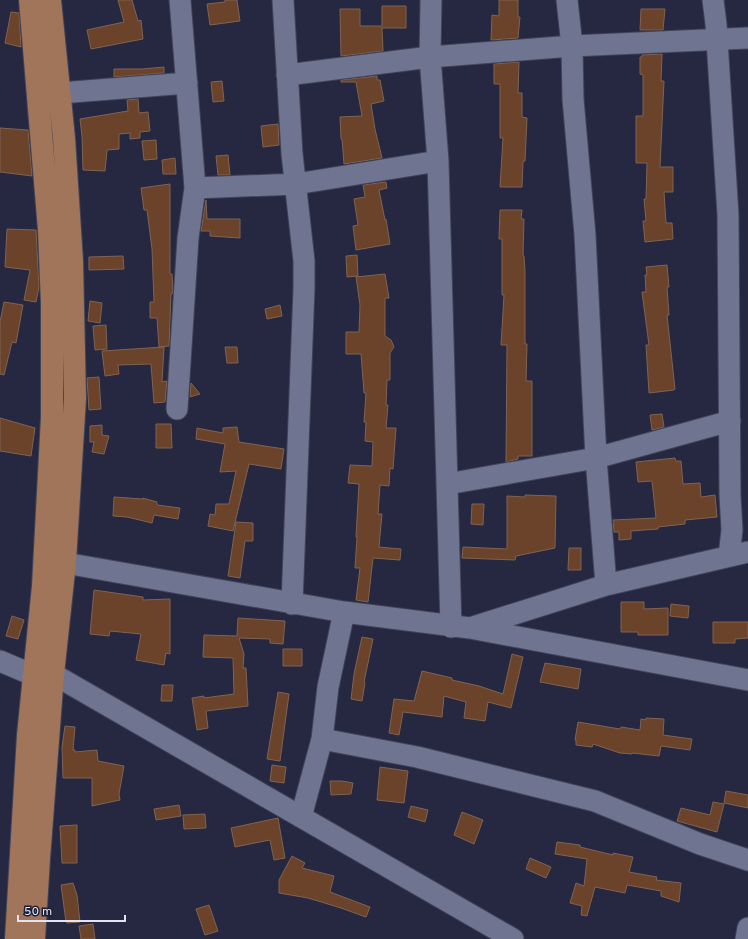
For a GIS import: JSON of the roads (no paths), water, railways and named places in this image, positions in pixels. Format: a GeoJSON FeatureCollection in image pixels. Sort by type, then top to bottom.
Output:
{"type":"FeatureCollection","features":[{"type":"Feature","properties":{"kind":"main road"},"geometry":{"type":"LineString","coordinates":[[30,0],[49,230],[52,304],[52,417],[43,586],[43,675],[39,859],[34,939]]}},
{"type":"Feature","properties":{"kind":"main road"},"geometry":{"type":"LineString","coordinates":[[16,939],[28,735],[43,675],[65,562],[75,398],[72,261],[64,138],[50,0]]}},
{"type":"Feature","properties":{"kind":"street"},"geometry":{"type":"LineString","coordinates":[[177,409],[188,238],[195,188],[180,0]]}},
{"type":"Feature","properties":{"kind":"street"},"geometry":{"type":"LineString","coordinates":[[283,0],[292,154],[304,260],[292,604]]}},
{"type":"Feature","properties":{"kind":"street"},"geometry":{"type":"LineString","coordinates":[[431,0],[430,57],[438,162],[447,484],[461,627]]}},
{"type":"Feature","properties":{"kind":"street"},"geometry":{"type":"LineString","coordinates":[[568,0],[572,46],[573,99],[585,235],[596,458],[606,585]]}},
{"type":"Feature","properties":{"kind":"street"},"geometry":{"type":"LineString","coordinates":[[461,627],[606,585],[738,554],[732,530],[730,495],[728,215],[717,40],[713,0]]}},
{"type":"Feature","properties":{"kind":"street"},"geometry":{"type":"LineString","coordinates":[[287,75],[430,57],[572,46],[748,38]]}},
{"type":"Feature","properties":{"kind":"street"},"geometry":{"type":"LineString","coordinates":[[60,93],[187,83]]}},
{"type":"Feature","properties":{"kind":"street"},"geometry":{"type":"LineString","coordinates":[[195,188],[296,184],[438,162]]}},
{"type":"Feature","properties":{"kind":"street"},"geometry":{"type":"LineString","coordinates":[[447,484],[596,458],[730,421]]}},
{"type":"Feature","properties":{"kind":"street"},"geometry":{"type":"LineString","coordinates":[[44,559],[292,604],[461,627],[748,680]]}},
{"type":"Feature","properties":{"kind":"street"},"geometry":{"type":"LineString","coordinates":[[301,817],[322,739],[328,687],[344,612]]}},
{"type":"Feature","properties":{"kind":"street"},"geometry":{"type":"LineString","coordinates":[[1,663],[43,675],[301,817],[514,939]]}},
{"type":"Feature","properties":{"kind":"street"},"geometry":{"type":"LineString","coordinates":[[322,739],[417,757],[595,802],[700,844],[748,860]]}},
{"type":"Feature","properties":{"kind":"street"},"geometry":{"type":"LineString","coordinates":[[746,939],[748,928]]}}]}
